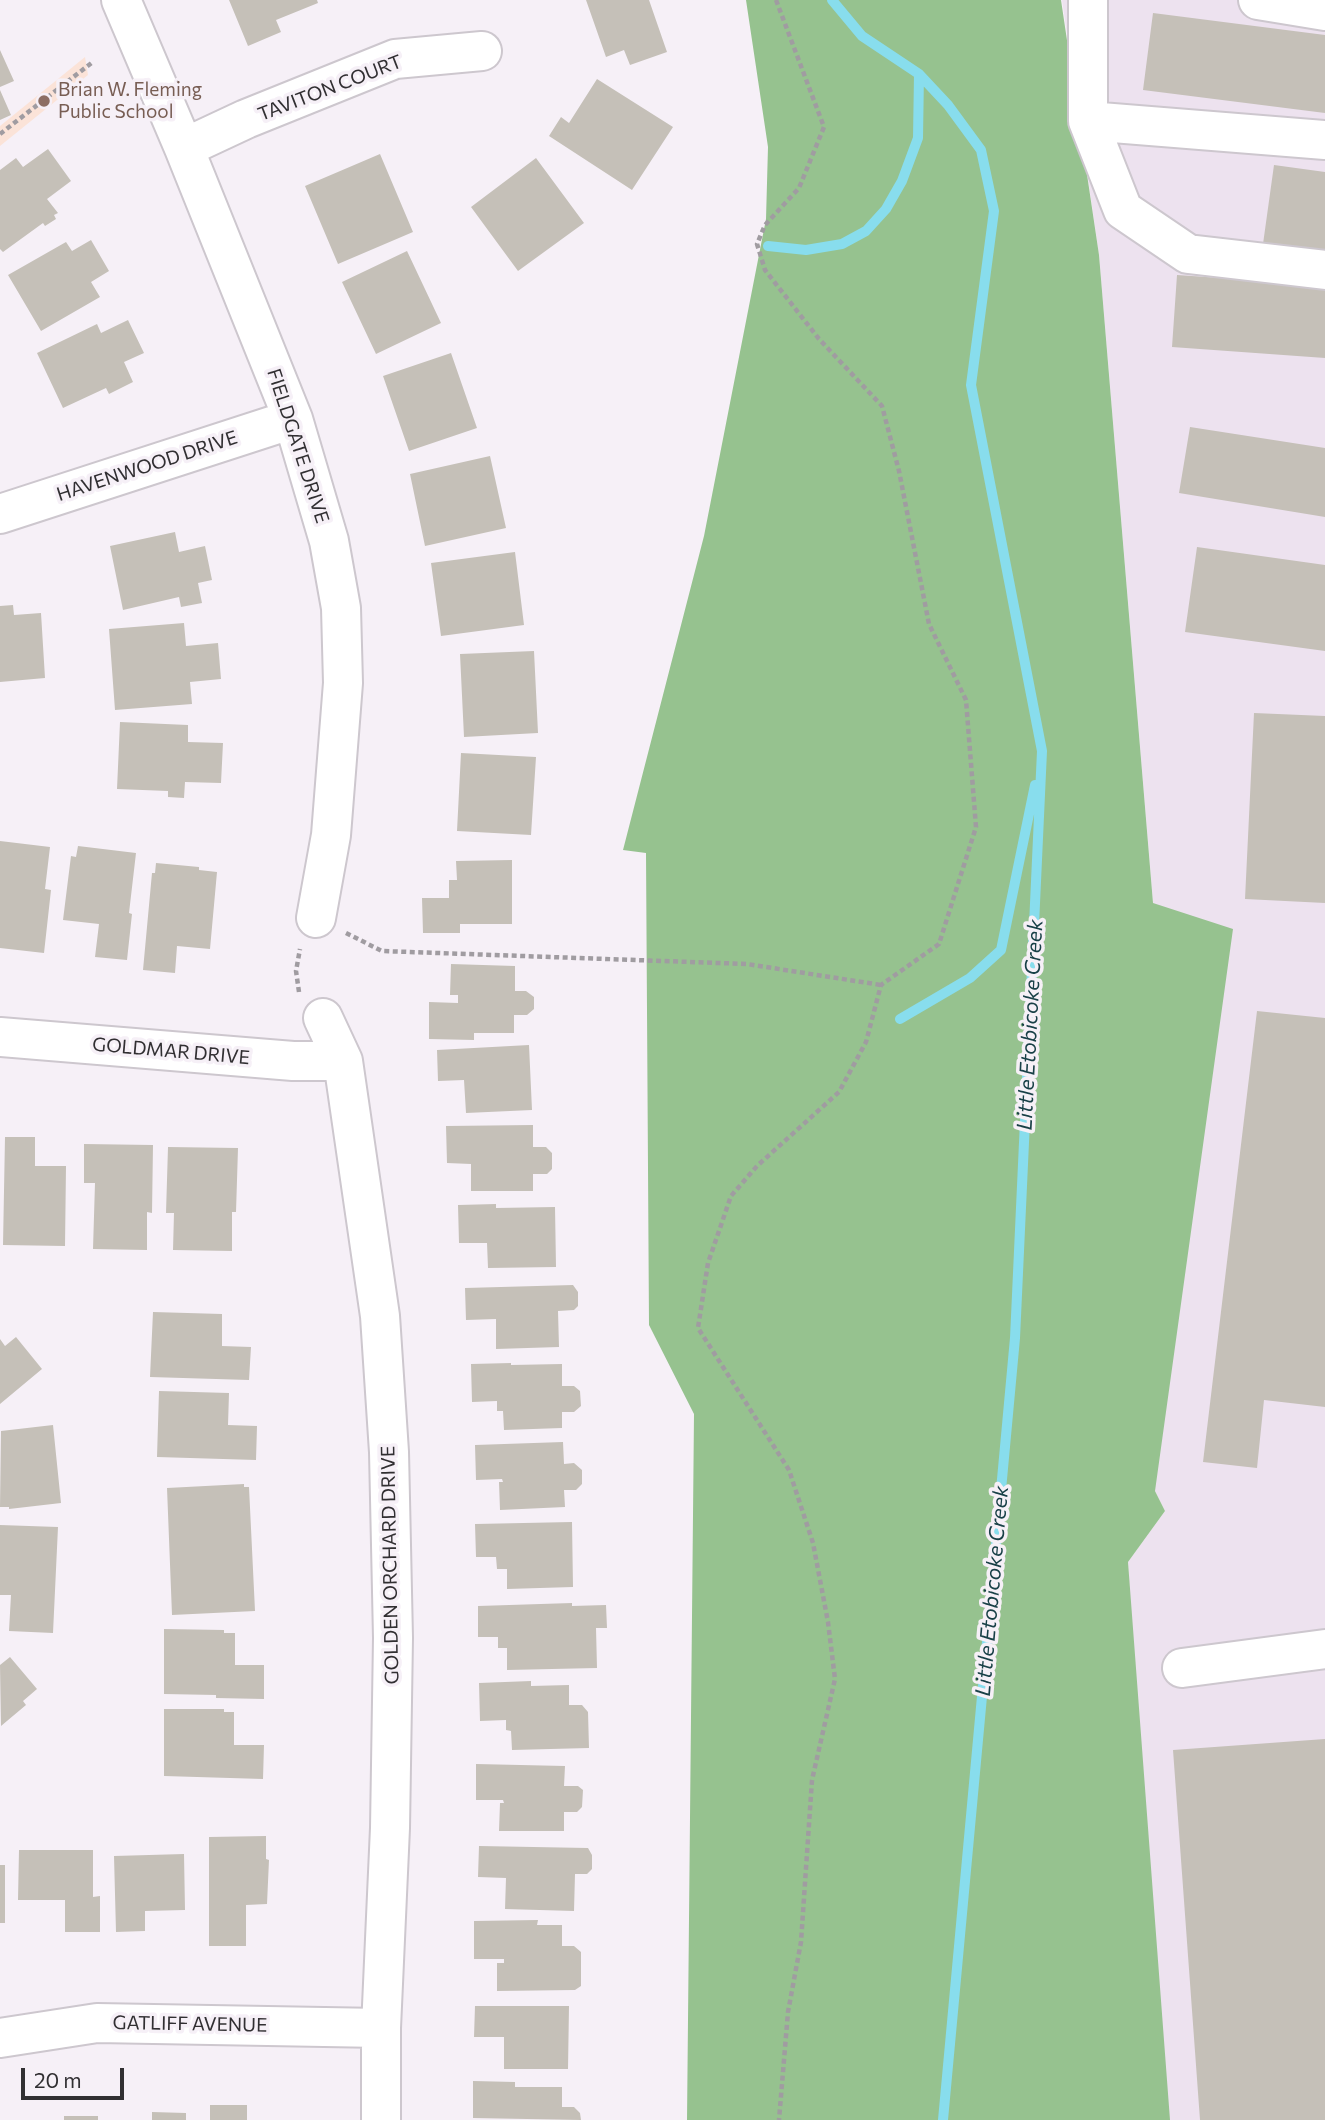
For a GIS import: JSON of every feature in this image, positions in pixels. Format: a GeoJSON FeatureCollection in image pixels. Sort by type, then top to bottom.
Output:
{"type":"FeatureCollection","features":[{"type":"Feature","properties":{"kind":"street","name":"FIELDGATE DRIVE"},"geometry":{"type":"LineString","coordinates":[[121,0],[293,419],[330,541],[341,608],[342,683],[331,835],[316,918]]}},
{"type":"Feature","properties":{"kind":"street"},"geometry":{"type":"LineString","coordinates":[[1088,0],[1088,121],[1123,210],[1188,254],[1325,270]]}},
{"type":"Feature","properties":{"kind":"street"},"geometry":{"type":"LineString","coordinates":[[1258,0],[1325,11]]}},
{"type":"Feature","properties":{"kind":"street","name":"TAVITON COURT"},"geometry":{"type":"LineString","coordinates":[[184,148],[246,119],[395,59],[482,51]]}},
{"type":"Feature","properties":{"kind":"street"},"geometry":{"type":"LineString","coordinates":[[1088,121],[1325,140]]}},
{"type":"Feature","properties":{"kind":"street","name":"HAVENWOOD DRIVE"},"geometry":{"type":"LineString","coordinates":[[0,514],[293,419]]}},
{"type":"Feature","properties":{"kind":"street","name":"GOLDEN ORCHARD DRIVE"},"geometry":{"type":"LineString","coordinates":[[323,1018],[343,1061],[380,1316],[389,1452],[393,1679],[390,1828],[381,2028],[381,2120]]}},
{"type":"Feature","properties":{"kind":"street","name":"GOLDMAR DRIVE"},"geometry":{"type":"LineString","coordinates":[[0,1037],[293,1061],[343,1061]]}},
{"type":"Feature","properties":{"kind":"street"},"geometry":{"type":"LineString","coordinates":[[1182,1668],[1325,1649]]}},
{"type":"Feature","properties":{"kind":"street","name":"GATLIFF AVENUE"},"geometry":{"type":"LineString","coordinates":[[0,2038],[97,2023],[381,2028]]}},
{"type":"Feature","properties":{"kind":"path"},"geometry":{"type":"LineString","coordinates":[[776,0],[824,127],[799,188],[765,225],[757,244],[765,270],[819,339],[882,406],[929,624],[966,700],[976,827],[939,944],[881,985],[866,1042],[839,1092],[757,1166],[731,1196],[708,1263],[698,1328],[789,1470],[813,1543],[828,1622],[835,1679],[812,1780],[801,1942],[788,2012],[779,2120]]}},
{"type":"Feature","properties":{"kind":"path"},"geometry":{"type":"LineString","coordinates":[[0,134],[94,61]]}},
{"type":"Feature","properties":{"kind":"path"},"geometry":{"type":"LineString","coordinates":[[323,1018],[298,990],[296,971],[304,936],[316,918],[382,951],[747,964],[881,985]]}},
{"type":"Feature","properties":{"kind":"shaded area"},"geometry":{"type":"Polygon","coordinates":[[[1062,0],[1325,0],[1325,2120],[1157,2120],[1128,1562],[1165,1511],[1155,1491],[1153,903],[1099,255],[1062,0]]]}},
{"type":"Feature","properties":{"kind":"shaded area","name":"Brian W. Fleming Public School"},"geometry":{"type":"Polygon","coordinates":[[[85,57],[88,75],[0,146],[0,126],[85,57]]]}},
{"type":"Feature","properties":{"kind":"green space"},"geometry":{"type":"Polygon","coordinates":[[[746,0],[1061,0],[1099,255],[1153,903],[1233,929],[1155,1491],[1165,1511],[1128,1562],[1170,2120],[687,2120],[694,1414],[649,1325],[646,853],[623,850],[704,536],[766,219],[768,147],[746,0]]]}},
{"type":"Feature","properties":{"kind":"building"},"geometry":{"type":"Polygon","coordinates":[[[229,0],[317,0],[318,3],[276,20],[281,32],[248,46],[229,0]]]}},
{"type":"Feature","properties":{"kind":"building"},"geometry":{"type":"Polygon","coordinates":[[[586,0],[649,0],[667,52],[630,65],[624,50],[606,57],[586,0]]]}},
{"type":"Feature","properties":{"kind":"building"},"geometry":{"type":"Polygon","coordinates":[[[1153,13],[1325,35],[1325,113],[1143,90],[1153,13]]]}},
{"type":"Feature","properties":{"kind":"building"},"geometry":{"type":"Polygon","coordinates":[[[0,50],[14,81],[0,87],[0,50]]]}},
{"type":"Feature","properties":{"kind":"building"},"geometry":{"type":"Polygon","coordinates":[[[597,79],[673,127],[632,190],[549,136],[561,117],[569,123],[597,79]]]}},
{"type":"Feature","properties":{"kind":"building"},"geometry":{"type":"Polygon","coordinates":[[[0,90],[11,115],[0,120],[0,90]]]}},
{"type":"Feature","properties":{"kind":"building"},"geometry":{"type":"Polygon","coordinates":[[[48,149],[71,181],[47,199],[58,213],[54,215],[56,219],[45,226],[43,223],[3,252],[0,249],[0,170],[16,158],[23,167],[48,149]]]}},
{"type":"Feature","properties":{"kind":"building"},"geometry":{"type":"Polygon","coordinates":[[[380,154],[413,232],[338,264],[305,186],[380,154]]]}},
{"type":"Feature","properties":{"kind":"building"},"geometry":{"type":"Polygon","coordinates":[[[536,158],[584,223],[518,271],[471,207],[536,158]]]}},
{"type":"Feature","properties":{"kind":"building"},"geometry":{"type":"Polygon","coordinates":[[[1274,165],[1325,172],[1325,252],[1263,244],[1274,165]]]}},
{"type":"Feature","properties":{"kind":"building"},"geometry":{"type":"Polygon","coordinates":[[[91,240],[109,271],[91,282],[100,297],[41,331],[8,275],[66,242],[72,251],[91,240]]]}},
{"type":"Feature","properties":{"kind":"building"},"geometry":{"type":"Polygon","coordinates":[[[407,251],[441,323],[376,354],[342,282],[407,251]]]}},
{"type":"Feature","properties":{"kind":"building"},"geometry":{"type":"Polygon","coordinates":[[[1177,275],[1325,285],[1325,358],[1172,347],[1177,275]]]}},
{"type":"Feature","properties":{"kind":"building"},"geometry":{"type":"Polygon","coordinates":[[[128,320],[144,353],[124,362],[133,382],[109,394],[106,388],[63,408],[37,353],[97,324],[101,333],[128,320]]]}},
{"type":"Feature","properties":{"kind":"building"},"geometry":{"type":"Polygon","coordinates":[[[451,353],[477,428],[409,451],[383,376],[451,353]]]}},
{"type":"Feature","properties":{"kind":"building"},"geometry":{"type":"Polygon","coordinates":[[[1190,427],[1325,448],[1325,517],[1179,493],[1190,427]]]}},
{"type":"Feature","properties":{"kind":"building"},"geometry":{"type":"Polygon","coordinates":[[[490,456],[506,528],[425,546],[410,474],[490,456]]]}},
{"type":"Feature","properties":{"kind":"building"},"geometry":{"type":"Polygon","coordinates":[[[175,532],[179,552],[205,546],[212,580],[198,583],[202,603],[181,607],[179,597],[123,610],[110,546],[175,532]]]}},
{"type":"Feature","properties":{"kind":"building"},"geometry":{"type":"Polygon","coordinates":[[[1197,547],[1325,565],[1325,651],[1185,632],[1197,547]]]}},
{"type":"Feature","properties":{"kind":"building"},"geometry":{"type":"Polygon","coordinates":[[[515,552],[524,625],[441,636],[431,563],[515,552]]]}},
{"type":"Feature","properties":{"kind":"building"},"geometry":{"type":"Polygon","coordinates":[[[13,605],[14,615],[41,613],[45,678],[0,682],[0,606],[13,605]]]}},
{"type":"Feature","properties":{"kind":"building"},"geometry":{"type":"Polygon","coordinates":[[[184,623],[186,646],[218,643],[221,679],[190,682],[192,704],[115,710],[109,629],[184,623]]]}},
{"type":"Feature","properties":{"kind":"building"},"geometry":{"type":"Polygon","coordinates":[[[534,651],[538,733],[464,737],[460,654],[534,651]]]}},
{"type":"Feature","properties":{"kind":"building"},"geometry":{"type":"Polygon","coordinates":[[[1254,713],[1325,716],[1325,903],[1245,899],[1254,713]]]}},
{"type":"Feature","properties":{"kind":"building"},"geometry":{"type":"Polygon","coordinates":[[[120,722],[188,725],[188,742],[223,743],[221,783],[185,782],[184,798],[168,797],[168,791],[117,789],[120,722]]]}},
{"type":"Feature","properties":{"kind":"building"},"geometry":{"type":"Polygon","coordinates":[[[461,753],[536,757],[531,835],[457,831],[461,753]]]}},
{"type":"Feature","properties":{"kind":"building"},"geometry":{"type":"Polygon","coordinates":[[[0,841],[50,847],[45,889],[51,890],[44,953],[0,948],[0,841]]]}},
{"type":"Feature","properties":{"kind":"building"},"geometry":{"type":"Polygon","coordinates":[[[78,846],[136,853],[127,960],[95,957],[99,924],[63,920],[71,856],[76,857],[78,846]]]}},
{"type":"Feature","properties":{"kind":"building"},"geometry":{"type":"Polygon","coordinates":[[[512,860],[512,924],[460,924],[460,933],[423,933],[422,898],[449,898],[449,880],[457,880],[456,861],[512,860]]]}},
{"type":"Feature","properties":{"kind":"building"},"geometry":{"type":"Polygon","coordinates":[[[156,863],[199,867],[199,870],[217,872],[210,949],[177,946],[175,973],[143,970],[152,873],[155,873],[156,863]]]}},
{"type":"Feature","properties":{"kind":"building"},"geometry":{"type":"Polygon","coordinates":[[[451,964],[515,966],[515,991],[526,991],[534,997],[534,1009],[527,1015],[514,1015],[514,1033],[474,1033],[474,1040],[429,1039],[429,1002],[458,1003],[458,995],[450,995],[451,964]]]}},
{"type":"Feature","properties":{"kind":"building"},"geometry":{"type":"Polygon","coordinates":[[[1257,1011],[1325,1018],[1325,1407],[1264,1400],[1257,1468],[1203,1462],[1257,1011]]]}},
{"type":"Feature","properties":{"kind":"building"},"geometry":{"type":"Polygon","coordinates":[[[529,1045],[532,1110],[466,1113],[464,1080],[438,1081],[437,1050],[529,1045]]]}},
{"type":"Feature","properties":{"kind":"building"},"geometry":{"type":"Polygon","coordinates":[[[533,1125],[533,1147],[546,1147],[552,1153],[552,1169],[547,1174],[533,1174],[533,1191],[471,1191],[471,1164],[447,1163],[446,1126],[533,1125]]]}},
{"type":"Feature","properties":{"kind":"building"},"geometry":{"type":"Polygon","coordinates":[[[5,1137],[35,1137],[35,1166],[66,1166],[65,1246],[3,1245],[5,1137]]]}},
{"type":"Feature","properties":{"kind":"building"},"geometry":{"type":"Polygon","coordinates":[[[84,1144],[153,1145],[152,1213],[147,1212],[147,1250],[93,1249],[95,1183],[84,1183],[84,1144]]]}},
{"type":"Feature","properties":{"kind":"building"},"geometry":{"type":"Polygon","coordinates":[[[168,1147],[238,1148],[236,1212],[232,1212],[232,1251],[173,1250],[174,1213],[166,1213],[168,1147]]]}},
{"type":"Feature","properties":{"kind":"building"},"geometry":{"type":"Polygon","coordinates":[[[496,1204],[496,1208],[555,1207],[556,1267],[488,1268],[487,1243],[459,1243],[458,1205],[496,1204]]]}},
{"type":"Feature","properties":{"kind":"building"},"geometry":{"type":"Polygon","coordinates":[[[573,1285],[578,1292],[578,1306],[574,1310],[558,1311],[559,1347],[496,1349],[496,1319],[466,1320],[465,1288],[573,1285]]]}},
{"type":"Feature","properties":{"kind":"building"},"geometry":{"type":"Polygon","coordinates":[[[153,1312],[222,1314],[222,1346],[251,1347],[249,1380],[150,1377],[153,1312]]]}},
{"type":"Feature","properties":{"kind":"building"},"geometry":{"type":"Polygon","coordinates":[[[16,1337],[42,1369],[0,1404],[0,1339],[5,1346],[16,1337]]]}},
{"type":"Feature","properties":{"kind":"building"},"geometry":{"type":"Polygon","coordinates":[[[471,1364],[562,1364],[562,1386],[574,1386],[580,1391],[581,1406],[574,1412],[562,1412],[562,1428],[504,1430],[503,1411],[497,1411],[497,1401],[472,1402],[471,1364]]]}},
{"type":"Feature","properties":{"kind":"building"},"geometry":{"type":"Polygon","coordinates":[[[159,1391],[229,1393],[228,1425],[257,1426],[256,1460],[157,1457],[159,1391]]]}},
{"type":"Feature","properties":{"kind":"building"},"geometry":{"type":"Polygon","coordinates":[[[53,1425],[61,1503],[9,1509],[0,1507],[1,1431],[53,1425]]]}},
{"type":"Feature","properties":{"kind":"building"},"geometry":{"type":"Polygon","coordinates":[[[563,1442],[564,1464],[574,1463],[582,1470],[582,1484],[576,1490],[564,1490],[565,1507],[500,1510],[499,1482],[503,1482],[502,1479],[476,1480],[475,1445],[563,1442]]]}},
{"type":"Feature","properties":{"kind":"building"},"geometry":{"type":"Polygon","coordinates":[[[244,1484],[244,1487],[249,1487],[255,1611],[172,1615],[167,1488],[244,1484]]]}},
{"type":"Feature","properties":{"kind":"building"},"geometry":{"type":"Polygon","coordinates":[[[572,1522],[573,1587],[507,1589],[507,1569],[497,1569],[496,1557],[476,1557],[475,1524],[572,1522]]]}},
{"type":"Feature","properties":{"kind":"building"},"geometry":{"type":"Polygon","coordinates":[[[0,1525],[58,1527],[53,1633],[9,1631],[11,1595],[0,1595],[0,1525]]]}},
{"type":"Feature","properties":{"kind":"building"},"geometry":{"type":"Polygon","coordinates":[[[572,1603],[572,1606],[606,1605],[607,1628],[596,1628],[597,1668],[507,1670],[507,1648],[498,1648],[498,1637],[478,1637],[478,1606],[572,1603]]]}},
{"type":"Feature","properties":{"kind":"building"},"geometry":{"type":"Polygon","coordinates":[[[164,1629],[224,1630],[224,1633],[235,1633],[235,1665],[264,1665],[264,1699],[164,1694],[164,1629]]]}},
{"type":"Feature","properties":{"kind":"building"},"geometry":{"type":"Polygon","coordinates":[[[10,1657],[37,1689],[23,1701],[26,1705],[1,1726],[0,1665],[10,1657]]]}},
{"type":"Feature","properties":{"kind":"building"},"geometry":{"type":"Polygon","coordinates":[[[531,1681],[531,1686],[569,1685],[569,1705],[582,1705],[588,1712],[589,1748],[512,1750],[511,1731],[506,1730],[506,1720],[480,1721],[479,1683],[531,1681]]]}},
{"type":"Feature","properties":{"kind":"building"},"geometry":{"type":"Polygon","coordinates":[[[164,1709],[224,1709],[224,1712],[234,1712],[234,1745],[264,1745],[263,1779],[164,1776],[164,1709]]]}},
{"type":"Feature","properties":{"kind":"building"},"geometry":{"type":"Polygon","coordinates":[[[1325,1739],[1325,2120],[1200,2120],[1173,1750],[1325,1739]]]}},
{"type":"Feature","properties":{"kind":"building"},"geometry":{"type":"Polygon","coordinates":[[[476,1764],[565,1766],[564,1786],[578,1786],[583,1790],[582,1807],[577,1812],[564,1812],[564,1831],[499,1831],[500,1803],[504,1803],[503,1800],[476,1800],[476,1764]]]}},
{"type":"Feature","properties":{"kind":"building"},"geometry":{"type":"Polygon","coordinates":[[[266,1836],[266,1859],[269,1860],[267,1904],[246,1905],[246,1946],[209,1946],[209,1837],[266,1836]]]}},
{"type":"Feature","properties":{"kind":"building"},"geometry":{"type":"Polygon","coordinates":[[[479,1846],[588,1848],[592,1855],[592,1869],[587,1874],[575,1874],[574,1911],[505,1909],[506,1878],[478,1877],[479,1846]]]}},
{"type":"Feature","properties":{"kind":"building"},"geometry":{"type":"Polygon","coordinates":[[[19,1850],[93,1850],[93,1897],[100,1896],[100,1932],[65,1932],[65,1900],[18,1900],[19,1850]]]}},
{"type":"Feature","properties":{"kind":"building"},"geometry":{"type":"Polygon","coordinates":[[[184,1854],[185,1910],[145,1911],[145,1931],[116,1932],[114,1856],[184,1854]]]}},
{"type":"Feature","properties":{"kind":"building"},"geometry":{"type":"Polygon","coordinates":[[[0,1865],[5,1865],[5,1923],[0,1923],[0,1865]]]}},
{"type":"Feature","properties":{"kind":"building"},"geometry":{"type":"Polygon","coordinates":[[[538,1920],[537,1925],[562,1925],[562,1946],[574,1946],[581,1952],[581,1986],[575,1990],[497,1991],[497,1963],[504,1963],[504,1959],[474,1959],[474,1921],[538,1920]]]}},
{"type":"Feature","properties":{"kind":"building"},"geometry":{"type":"Polygon","coordinates":[[[475,2006],[569,2006],[568,2069],[504,2069],[504,2037],[474,2037],[475,2006]]]}},
{"type":"Feature","properties":{"kind":"building"},"geometry":{"type":"Polygon","coordinates":[[[473,2081],[515,2082],[515,2087],[562,2087],[562,2107],[574,2107],[580,2113],[581,2120],[473,2118],[473,2081]]]}},
{"type":"Feature","properties":{"kind":"building"},"geometry":{"type":"Polygon","coordinates":[[[210,2105],[247,2105],[247,2120],[210,2120],[210,2105]]]}},
{"type":"Feature","properties":{"kind":"building"},"geometry":{"type":"Polygon","coordinates":[[[152,2112],[186,2113],[186,2120],[152,2120],[152,2112]]]}},
{"type":"Feature","properties":{"kind":"building"},"geometry":{"type":"Polygon","coordinates":[[[64,2116],[98,2116],[98,2120],[64,2120],[64,2116]]]}},
{"type":"Feature","properties":{"kind":"waterway","name":"Little Etobicoke Creek"},"geometry":{"type":"LineString","coordinates":[[832,0],[862,36],[919,74],[948,105],[981,150],[994,211],[971,385],[1042,751],[1015,1338],[943,2120]]}},
{"type":"Feature","properties":{"kind":"waterway"},"geometry":{"type":"LineString","coordinates":[[768,246],[806,250],[842,244],[866,231],[886,209],[902,181],[918,138],[919,74]]}},
{"type":"Feature","properties":{"kind":"waterway"},"geometry":{"type":"LineString","coordinates":[[900,1019],[970,978],[1001,950],[1035,785]]}},
{"type":"Feature","properties":{"kind":"place","name":"Brian W. Fleming Public School"},"geometry":{"type":"Point","coordinates":[44,101]}}]}
